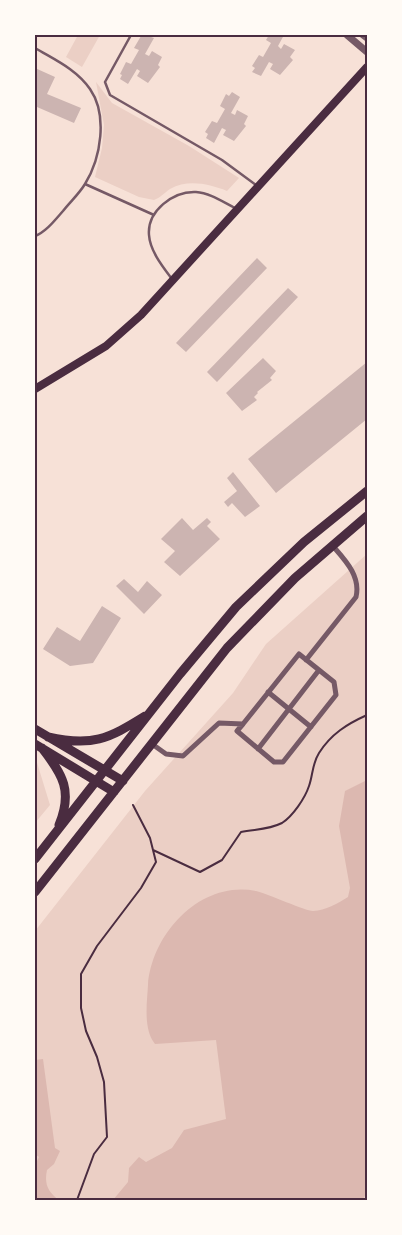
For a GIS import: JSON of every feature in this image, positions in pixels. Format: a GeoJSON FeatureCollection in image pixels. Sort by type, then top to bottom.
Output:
{"type":"FeatureCollection","features":[{"type":"Feature","properties":{"kind":"main road"},"geometry":{"type":"LineString","coordinates":[[35,388],[106,346],[141,315],[239,210],[367,67]]}},
{"type":"Feature","properties":{"kind":"main road"},"geometry":{"type":"LineString","coordinates":[[35,859],[149,713],[236,607],[304,542],[367,491]]}},
{"type":"Feature","properties":{"kind":"main road"},"geometry":{"type":"LineString","coordinates":[[35,892],[252,620],[332,545],[367,516]]}},
{"type":"Feature","properties":{"kind":"main road"},"geometry":{"type":"LineString","coordinates":[[48,737],[73,742],[98,740],[112,736],[149,713]]}},
{"type":"Feature","properties":{"kind":"main road"},"geometry":{"type":"LineString","coordinates":[[35,729],[123,781]]}},
{"type":"Feature","properties":{"kind":"main road"},"geometry":{"type":"LineString","coordinates":[[39,746],[114,792]]}},
{"type":"Feature","properties":{"kind":"main road"},"geometry":{"type":"LineString","coordinates":[[39,746],[58,770],[66,789],[66,805],[56,833]]}},
{"type":"Feature","properties":{"kind":"street"},"geometry":{"type":"LineString","coordinates":[[348,35],[367,52]]}},
{"type":"Feature","properties":{"kind":"street"},"geometry":{"type":"LineString","coordinates":[[363,35],[367,38]]}},
{"type":"Feature","properties":{"kind":"street"},"geometry":{"type":"LineString","coordinates":[[306,660],[356,597],[357,579],[332,545]]}},
{"type":"Feature","properties":{"kind":"street"},"geometry":{"type":"LineString","coordinates":[[299,654],[306,660],[334,682],[336,696],[283,762],[274,762],[237,731],[299,654]]}},
{"type":"Feature","properties":{"kind":"street"},"geometry":{"type":"LineString","coordinates":[[258,749],[319,670]]}},
{"type":"Feature","properties":{"kind":"street"},"geometry":{"type":"LineString","coordinates":[[268,692],[311,727]]}},
{"type":"Feature","properties":{"kind":"street"},"geometry":{"type":"LineString","coordinates":[[152,744],[166,754],[182,756],[219,723],[243,724]]}},
{"type":"Feature","properties":{"kind":"lane"},"geometry":{"type":"LineString","coordinates":[[132,35],[105,82],[110,95],[222,160],[259,187]]}},
{"type":"Feature","properties":{"kind":"lane"},"geometry":{"type":"LineString","coordinates":[[35,48],[73,70],[90,89],[99,109],[101,127],[98,145],[85,184],[58,217],[35,236]]}},
{"type":"Feature","properties":{"kind":"lane"},"geometry":{"type":"LineString","coordinates":[[85,184],[154,215]]}},
{"type":"Feature","properties":{"kind":"lane"},"geometry":{"type":"LineString","coordinates":[[174,281],[152,246],[149,235],[154,215],[167,201],[187,192],[205,194],[239,210]]}},
{"type":"Feature","properties":{"kind":"path"},"geometry":{"type":"LineString","coordinates":[[154,850],[200,872],[222,860],[240,832],[264,830],[284,822],[298,807],[310,785],[311,769],[329,739],[343,727],[367,715]]}},
{"type":"Feature","properties":{"kind":"path"},"geometry":{"type":"LineString","coordinates":[[77,1200],[94,1154],[107,1137],[104,1082],[97,1057],[86,1031],[81,1008],[81,974],[97,946],[141,888],[156,862],[150,838],[133,805]]}},
{"type":"Feature","properties":{"kind":"shaded area"},"geometry":{"type":"Polygon","coordinates":[[[78,35],[100,35],[82,67],[66,57],[78,35]]]}},
{"type":"Feature","properties":{"kind":"shaded area"},"geometry":{"type":"Polygon","coordinates":[[[96,82],[112,103],[189,146],[239,178],[227,191],[213,186],[191,183],[170,189],[154,200],[139,197],[95,177],[102,148],[104,125],[96,82]]]}},
{"type":"Feature","properties":{"kind":"shaded area"},"geometry":{"type":"Polygon","coordinates":[[[367,554],[367,1200],[35,1200],[35,931],[145,791],[233,693],[266,644],[367,554]]]}},
{"type":"Feature","properties":{"kind":"shaded area"},"geometry":{"type":"Polygon","coordinates":[[[35,756],[50,805],[35,823],[35,756]]]}},
{"type":"Feature","properties":{"kind":"shaded area"},"geometry":{"type":"Polygon","coordinates":[[[367,780],[367,1193],[362,1200],[113,1200],[128,1182],[129,1168],[139,1157],[146,1162],[172,1148],[184,1130],[226,1119],[216,1040],[155,1044],[151,1038],[147,1023],[148,985],[159,947],[169,930],[183,914],[199,902],[216,894],[236,890],[256,891],[313,911],[331,906],[348,897],[350,888],[339,826],[345,791],[367,780]]]}},
{"type":"Feature","properties":{"kind":"shaded area"},"geometry":{"type":"Polygon","coordinates":[[[43,1059],[55,1148],[60,1151],[54,1164],[47,1170],[46,1179],[50,1191],[59,1200],[35,1200],[35,1165],[39,1157],[35,1154],[35,1060],[43,1059]]]}},
{"type":"Feature","properties":{"kind":"building"},"geometry":{"type":"Polygon","coordinates":[[[145,35],[154,38],[145,54],[149,56],[152,51],[162,57],[158,65],[160,67],[148,83],[137,76],[140,71],[137,69],[128,84],[120,79],[122,75],[120,74],[126,62],[131,64],[139,50],[134,48],[141,36],[145,35]]]}},
{"type":"Feature","properties":{"kind":"building"},"geometry":{"type":"Polygon","coordinates":[[[269,35],[284,35],[278,46],[281,49],[284,44],[295,50],[290,57],[293,60],[280,75],[270,69],[273,64],[269,62],[261,76],[252,72],[255,68],[252,66],[259,55],[263,57],[271,43],[266,40],[269,35]]]}},
{"type":"Feature","properties":{"kind":"building"},"geometry":{"type":"Polygon","coordinates":[[[35,68],[55,77],[47,94],[81,108],[74,123],[37,107],[35,112],[35,68]]]}},
{"type":"Feature","properties":{"kind":"building"},"geometry":{"type":"Polygon","coordinates":[[[232,92],[240,97],[231,113],[235,115],[237,110],[248,116],[244,124],[246,126],[234,141],[223,135],[226,130],[222,128],[214,143],[206,138],[208,134],[205,132],[212,121],[217,123],[225,109],[220,106],[226,94],[229,96],[232,92]]]}},
{"type":"Feature","properties":{"kind":"building"},"geometry":{"type":"Polygon","coordinates":[[[257,258],[267,268],[186,352],[176,343],[257,258]]]}},
{"type":"Feature","properties":{"kind":"building"},"geometry":{"type":"Polygon","coordinates":[[[288,288],[298,297],[217,382],[207,372],[288,288]]]}},
{"type":"Feature","properties":{"kind":"building"},"geometry":{"type":"Polygon","coordinates":[[[263,358],[276,371],[270,378],[272,380],[257,392],[254,397],[257,400],[242,411],[226,393],[263,358]]]}},
{"type":"Feature","properties":{"kind":"building"},"geometry":{"type":"Polygon","coordinates":[[[367,362],[367,419],[276,493],[248,459],[367,362]]]}},
{"type":"Feature","properties":{"kind":"building"},"geometry":{"type":"Polygon","coordinates":[[[233,472],[260,506],[245,517],[232,503],[228,507],[224,502],[237,491],[227,478],[233,472]]]}},
{"type":"Feature","properties":{"kind":"building"},"geometry":{"type":"Polygon","coordinates":[[[182,518],[193,530],[207,518],[211,522],[207,526],[220,539],[180,576],[164,562],[175,551],[161,539],[182,518]]]}},
{"type":"Feature","properties":{"kind":"building"},"geometry":{"type":"Polygon","coordinates":[[[124,579],[138,592],[147,581],[162,595],[144,614],[116,586],[124,579]]]}},
{"type":"Feature","properties":{"kind":"building"},"geometry":{"type":"Polygon","coordinates":[[[102,606],[121,618],[93,663],[70,666],[43,649],[57,627],[80,641],[102,606]]]}}]}
